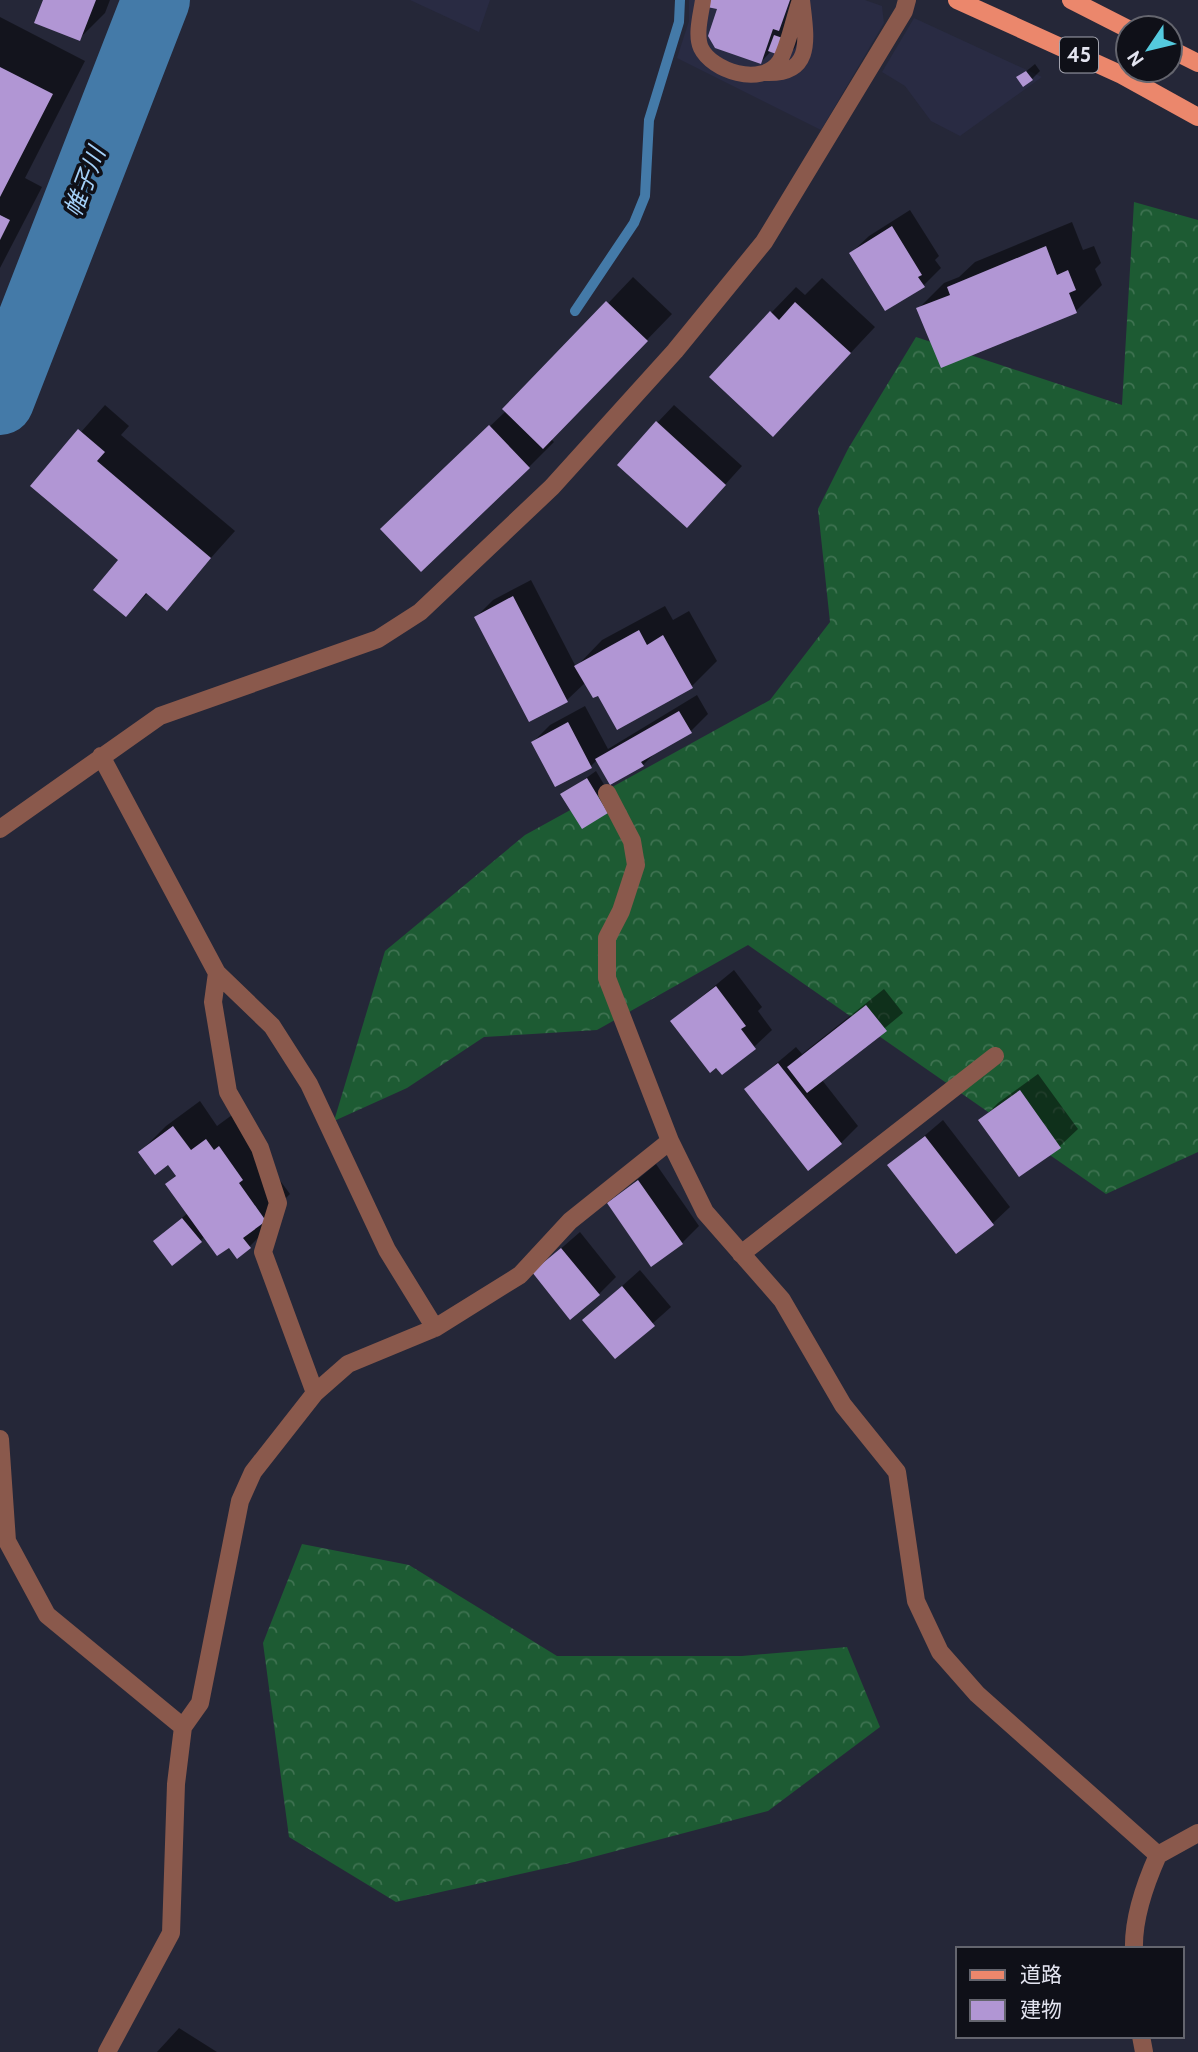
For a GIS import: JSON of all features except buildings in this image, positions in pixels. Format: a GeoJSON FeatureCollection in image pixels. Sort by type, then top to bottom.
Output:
{"type":"FeatureCollection","features":[{"type":"Feature","properties":{"kind":"main road","name":"45"},"geometry":{"type":"LineString","coordinates":[[957,0],[1122,75],[1198,117]]}},
{"type":"Feature","properties":{"kind":"main road","name":"45"},"geometry":{"type":"LineString","coordinates":[[1072,0],[1114,22]]}},
{"type":"Feature","properties":{"kind":"street"},"geometry":{"type":"LineString","coordinates":[[0,829],[160,716],[377,639],[420,612],[552,487],[674,351],[764,242],[907,0]]}},
{"type":"Feature","properties":{"kind":"street"},"geometry":{"type":"LineString","coordinates":[[101,756],[217,973],[272,1026],[309,1084],[387,1250],[435,1328]]}},
{"type":"Feature","properties":{"kind":"street"},"geometry":{"type":"LineString","coordinates":[[607,793],[632,841],[636,865],[621,911],[607,938],[607,978],[670,1141],[705,1212],[782,1300],[843,1405],[897,1472],[916,1601],[940,1652],[977,1695],[1158,1855]]}},
{"type":"Feature","properties":{"kind":"street"},"geometry":{"type":"LineString","coordinates":[[217,973],[213,1002],[228,1092],[260,1148],[278,1203],[263,1252],[315,1393]]}},
{"type":"Feature","properties":{"kind":"street"},"geometry":{"type":"LineString","coordinates":[[741,1254],[995,1056]]}},
{"type":"Feature","properties":{"kind":"street"},"geometry":{"type":"LineString","coordinates":[[107,2052],[171,1933],[176,1784],[183,1727],[200,1703],[240,1501],[253,1472],[315,1393],[348,1364],[435,1328],[520,1275],[570,1221],[670,1141]]}},
{"type":"Feature","properties":{"kind":"street"},"geometry":{"type":"LineString","coordinates":[[0,1439],[7,1541],[47,1615],[183,1727]]}},
{"type":"Feature","properties":{"kind":"street"},"geometry":{"type":"LineString","coordinates":[[1134,1947],[1134,1934],[1143,1894],[1158,1855],[1198,1833]]}},
{"type":"Feature","properties":{"kind":"lane"},"geometry":{"type":"LineString","coordinates":[[703,0],[699,45],[708,60],[752,77],[779,62],[801,0]]}},
{"type":"Feature","properties":{"kind":"shaded area"},"geometry":{"type":"Polygon","coordinates":[[[410,0],[490,0],[479,32],[410,0]]]}},
{"type":"Feature","properties":{"kind":"shaded area"},"geometry":{"type":"Polygon","coordinates":[[[689,0],[865,0],[882,6],[884,23],[821,130],[677,58],[689,21],[689,0]]]}},
{"type":"Feature","properties":{"kind":"shaded area"},"geometry":{"type":"Polygon","coordinates":[[[914,18],[1042,77],[960,136],[931,121],[905,86],[882,72],[914,18]]]}},
{"type":"Feature","properties":{"kind":"green space"},"geometry":{"type":"Polygon","coordinates":[[[1134,202],[1198,220],[1198,1152],[1106,1194],[748,945],[597,1030],[484,1037],[407,1088],[334,1121],[385,951],[525,835],[770,700],[830,622],[818,509],[848,449],[916,337],[1122,405],[1134,202]]]}},
{"type":"Feature","properties":{"kind":"green space"},"geometry":{"type":"Polygon","coordinates":[[[302,1544],[409,1565],[557,1656],[742,1656],[847,1647],[880,1727],[768,1811],[574,1862],[396,1902],[289,1837],[263,1643],[302,1544]]]}},
{"type":"Feature","properties":{"kind":"waterway","name":"帷子川"},"geometry":{"type":"LineString","coordinates":[[0,401],[156,0]]}},
{"type":"Feature","properties":{"kind":"waterway"},"geometry":{"type":"LineString","coordinates":[[575,311],[634,223],[645,196],[649,120],[679,22],[680,0]]}}]}
